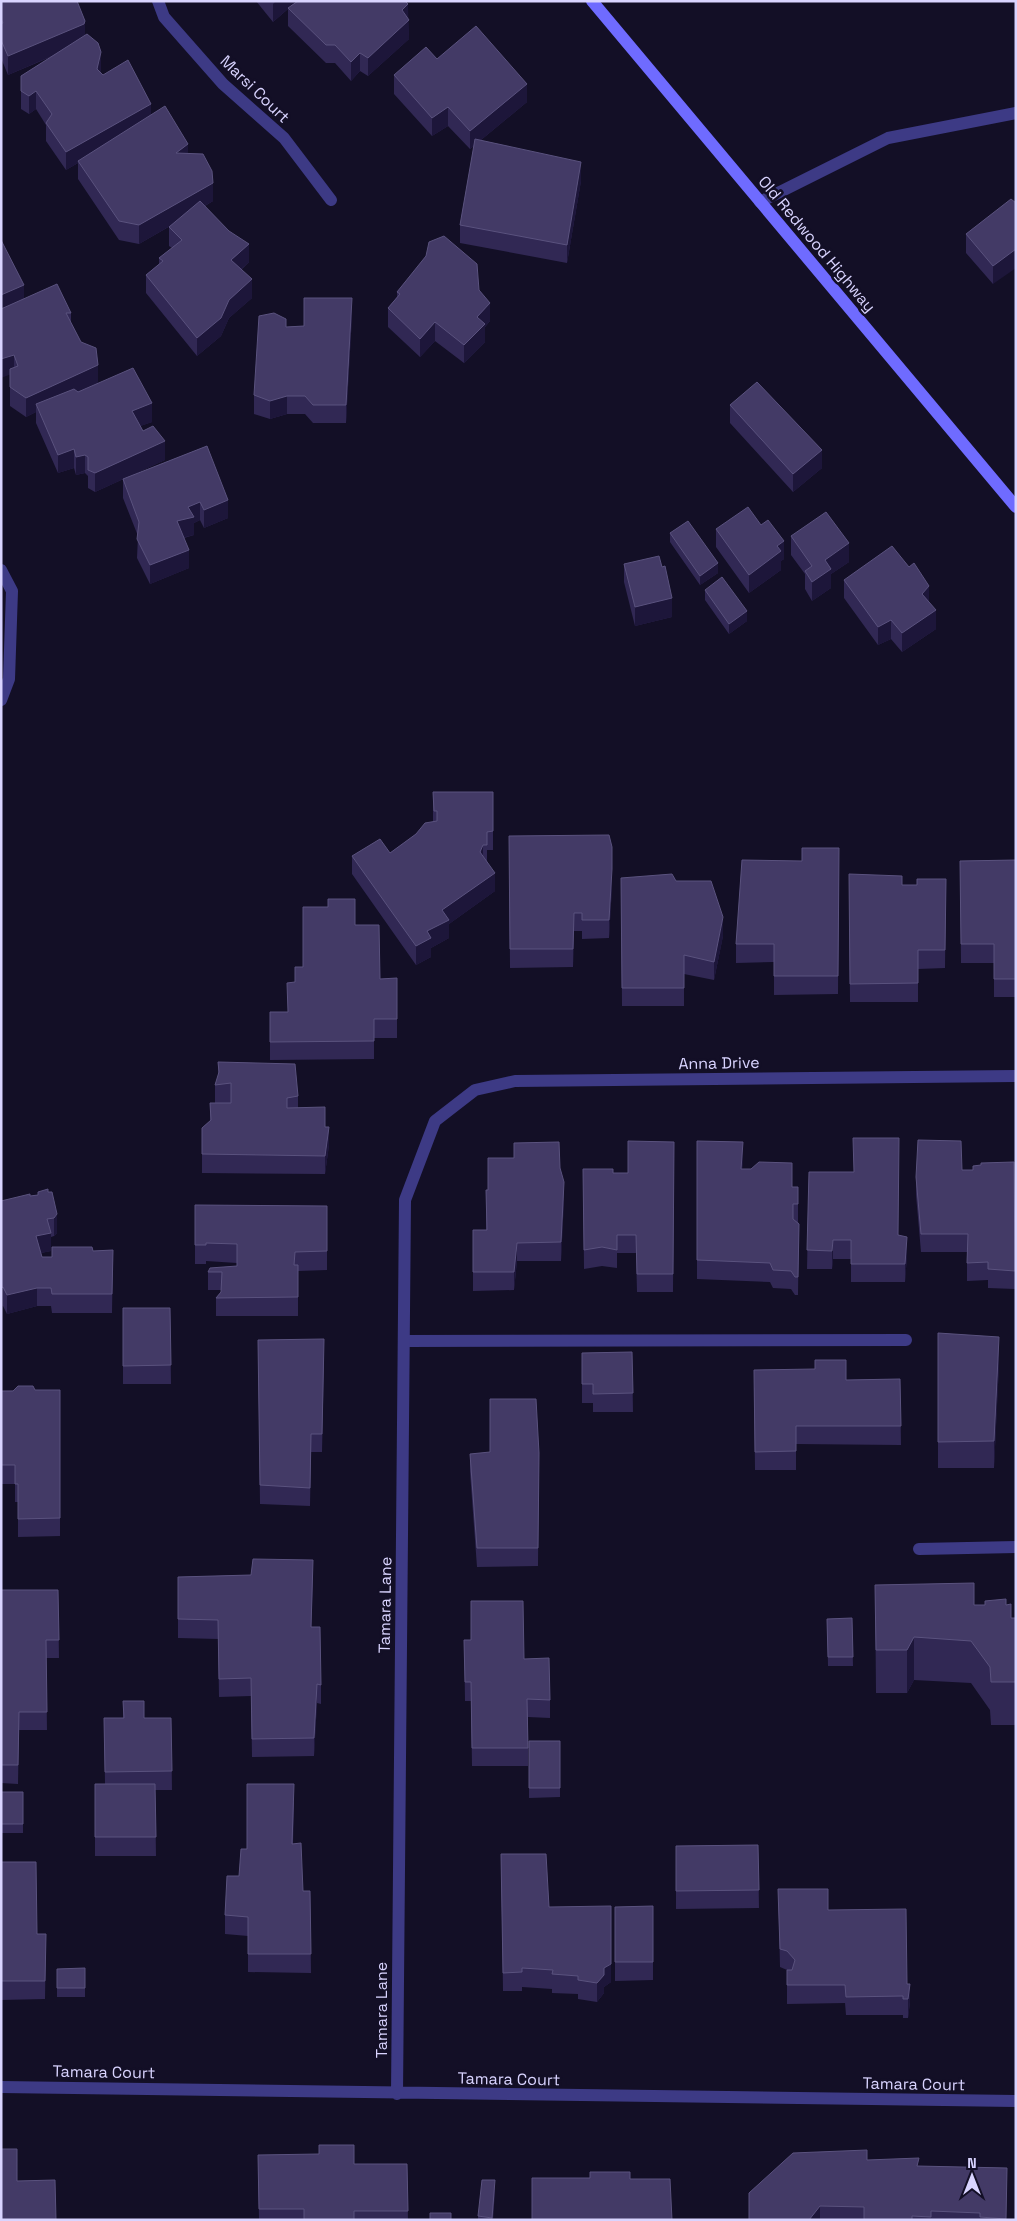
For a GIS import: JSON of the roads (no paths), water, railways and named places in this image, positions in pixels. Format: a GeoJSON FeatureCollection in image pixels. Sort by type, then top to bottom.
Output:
{"type":"FeatureCollection","features":[{"type":"Feature","properties":{"kind":"main road","name":"Old Redwood Highway"},"geometry":{"type":"LineString","coordinates":[[592,1],[1016,507]]}},
{"type":"Feature","properties":{"kind":"street","name":"Marsi Court"},"geometry":{"type":"LineString","coordinates":[[158,1],[164,17],[223,84],[284,138],[331,200]]}},
{"type":"Feature","properties":{"kind":"street"},"geometry":{"type":"LineString","coordinates":[[760,202],[888,138],[1016,114]]}},
{"type":"Feature","properties":{"kind":"street"},"geometry":{"type":"LineString","coordinates":[[1,570],[12,591],[9,679],[1,700]]}},
{"type":"Feature","properties":{"kind":"street","name":"Anna Drive"},"geometry":{"type":"LineString","coordinates":[[435,1121],[475,1090],[515,1081],[1016,1076]]}},
{"type":"Feature","properties":{"kind":"street","name":"Tamara Lane"},"geometry":{"type":"LineString","coordinates":[[397,2094],[406,1200],[435,1121]]}},
{"type":"Feature","properties":{"kind":"street"},"geometry":{"type":"LineString","coordinates":[[404,1341],[906,1340]]}},
{"type":"Feature","properties":{"kind":"street"},"geometry":{"type":"LineString","coordinates":[[919,1549],[1016,1547]]}},
{"type":"Feature","properties":{"kind":"street","name":"Tamara Court"},"geometry":{"type":"LineString","coordinates":[[1,2087],[397,2094],[1016,2101]]}}]}
